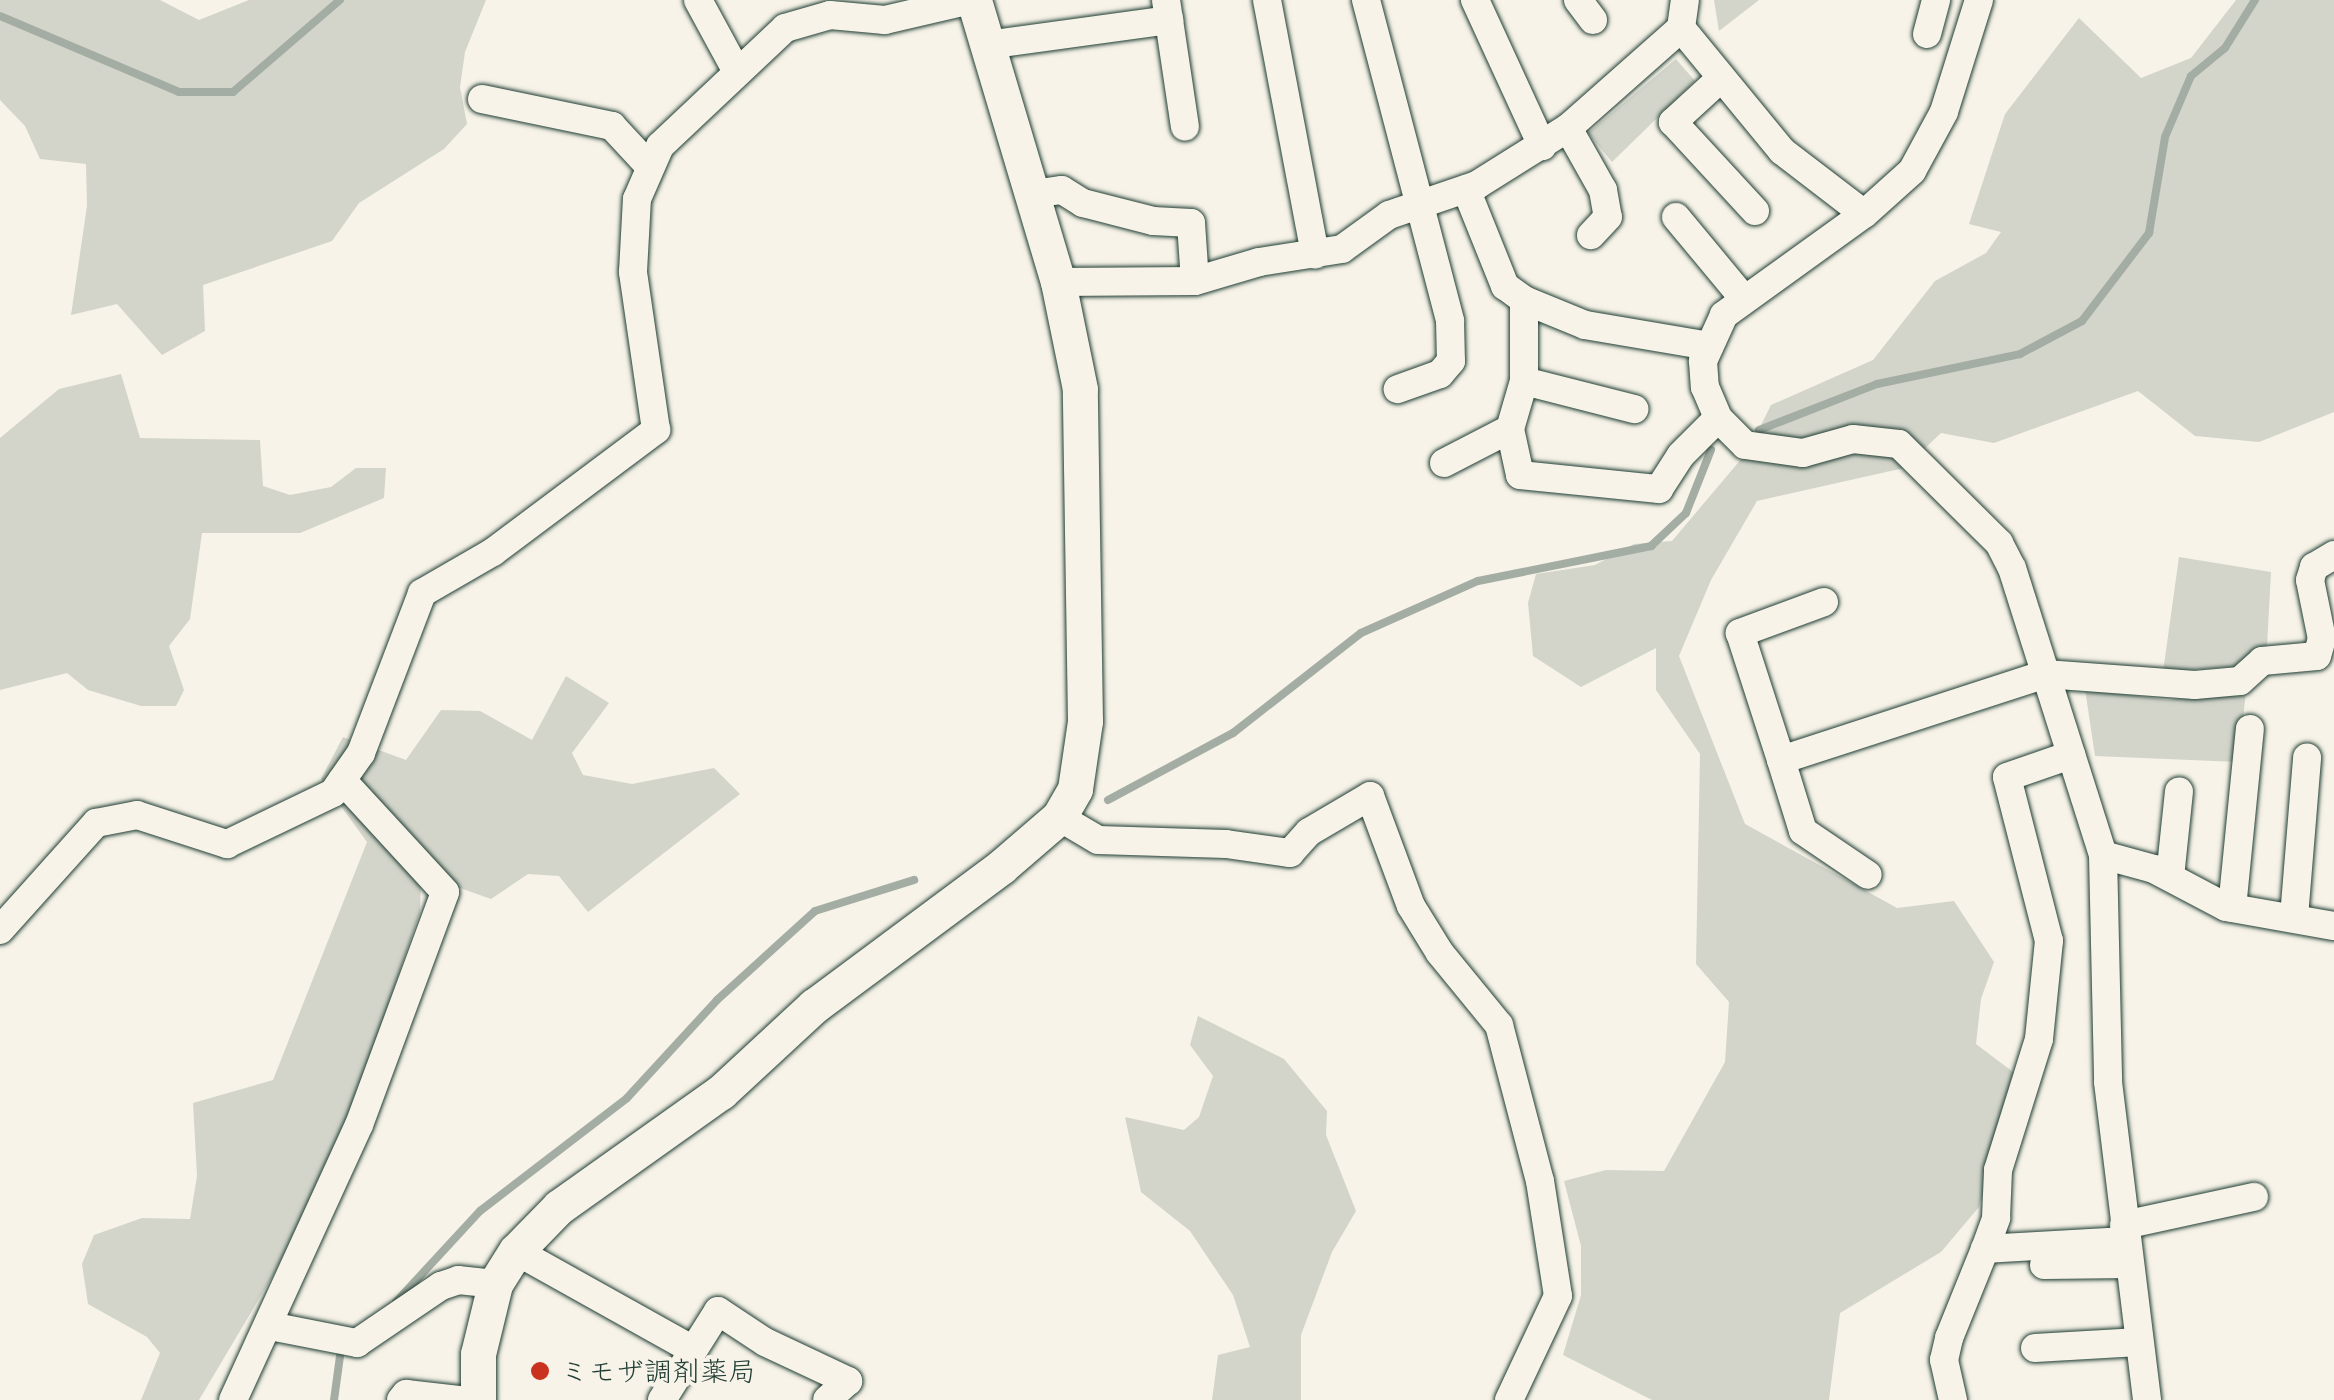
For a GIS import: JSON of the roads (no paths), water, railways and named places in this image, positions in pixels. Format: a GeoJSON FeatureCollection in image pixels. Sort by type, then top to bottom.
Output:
{"type":"FeatureCollection","features":[{"type":"Feature","properties":{"kind":"street"},"geometry":{"type":"LineString","coordinates":[[698,0],[736,70]]}},
{"type":"Feature","properties":{"kind":"street"},"geometry":{"type":"LineString","coordinates":[[0,930],[96,823],[137,815],[227,844],[297,815],[342,780],[361,752],[422,593],[494,552],[656,430],[633,272],[637,200],[660,146],[736,70],[805,19],[886,20],[972,0],[1058,282],[1080,389],[1084,759],[1059,817],[814,1006],[721,1092],[559,1207],[516,1251],[495,1284],[478,1354],[478,1400]]}},
{"type":"Feature","properties":{"kind":"street"},"geometry":{"type":"LineString","coordinates":[[1267,0],[1315,255]]}},
{"type":"Feature","properties":{"kind":"street"},"geometry":{"type":"LineString","coordinates":[[1366,0],[1422,204],[1419,218],[1450,322],[1451,362],[1440,374],[1398,388]]}},
{"type":"Feature","properties":{"kind":"street"},"geometry":{"type":"LineString","coordinates":[[1475,0],[1542,146]]}},
{"type":"Feature","properties":{"kind":"street"},"geometry":{"type":"LineString","coordinates":[[1058,282],[1195,282],[1258,262],[1342,250],[1389,216],[1466,189],[1568,128],[1680,28],[1685,0]]}},
{"type":"Feature","properties":{"kind":"street"},"geometry":{"type":"LineString","coordinates":[[1927,34],[1936,0]]}},
{"type":"Feature","properties":{"kind":"street"},"geometry":{"type":"LineString","coordinates":[[1979,0],[1929,142],[1912,170],[1864,214],[1724,314],[1708,346],[1705,387],[1718,418],[1745,444],[1776,452],[1877,438],[1899,444],[1924,463],[1999,543],[2103,855],[2108,1082],[2148,1400]]}},
{"type":"Feature","properties":{"kind":"street"},"geometry":{"type":"LineString","coordinates":[[987,45],[1168,10],[1185,128]]}},
{"type":"Feature","properties":{"kind":"street"},"geometry":{"type":"LineString","coordinates":[[1680,28],[1782,151],[1864,214]]}},
{"type":"Feature","properties":{"kind":"street"},"geometry":{"type":"LineString","coordinates":[[1720,79],[1673,122],[1754,210]]}},
{"type":"Feature","properties":{"kind":"street"},"geometry":{"type":"LineString","coordinates":[[482,99],[612,126],[650,168]]}},
{"type":"Feature","properties":{"kind":"street"},"geometry":{"type":"LineString","coordinates":[[1568,128],[1603,190],[1608,217],[1591,235]]}},
{"type":"Feature","properties":{"kind":"street"},"geometry":{"type":"LineString","coordinates":[[1466,189],[1505,286],[1524,300],[1602,329],[1708,346]]}},
{"type":"Feature","properties":{"kind":"street"},"geometry":{"type":"LineString","coordinates":[[1033,194],[1062,190],[1083,203],[1153,221],[1191,223],[1195,282]]}},
{"type":"Feature","properties":{"kind":"street"},"geometry":{"type":"LineString","coordinates":[[1676,217],[1744,298]]}},
{"type":"Feature","properties":{"kind":"street"},"geometry":{"type":"LineString","coordinates":[[1524,300],[1524,380],[1510,429],[1520,476],[1659,489],[1681,455],[1718,418]]}},
{"type":"Feature","properties":{"kind":"street"},"geometry":{"type":"LineString","coordinates":[[1524,380],[1634,409]]}},
{"type":"Feature","properties":{"kind":"street"},"geometry":{"type":"LineString","coordinates":[[1444,463],[1510,429]]}},
{"type":"Feature","properties":{"kind":"street"},"geometry":{"type":"LineString","coordinates":[[1781,760],[2045,674],[2195,685],[2240,680],[2262,661],[2326,660],[2310,580],[2314,566],[2334,555]]}},
{"type":"Feature","properties":{"kind":"street"},"geometry":{"type":"LineString","coordinates":[[1824,602],[1740,633],[1803,831],[1868,875]]}},
{"type":"Feature","properties":{"kind":"street"},"geometry":{"type":"LineString","coordinates":[[2232,908],[2250,729]]}},
{"type":"Feature","properties":{"kind":"street"},"geometry":{"type":"LineString","coordinates":[[1953,1400],[1944,1360],[1948,1338],[1996,1218],[1998,1170],[2035,1054],[2050,940],[2007,778],[2071,755]]}},
{"type":"Feature","properties":{"kind":"street"},"geometry":{"type":"LineString","coordinates":[[2294,917],[2307,758]]}},
{"type":"Feature","properties":{"kind":"street"},"geometry":{"type":"LineString","coordinates":[[232,1400],[270,1326],[359,1125],[444,892],[342,780]]}},
{"type":"Feature","properties":{"kind":"street"},"geometry":{"type":"LineString","coordinates":[[2170,877],[2179,791]]}},
{"type":"Feature","properties":{"kind":"street"},"geometry":{"type":"LineString","coordinates":[[1059,817],[1098,840],[1226,844],[1290,853],[1309,832],[1370,796],[1412,906],[1440,953],[1499,1025],[1540,1182],[1558,1296],[1509,1400]]}},
{"type":"Feature","properties":{"kind":"street"},"geometry":{"type":"LineString","coordinates":[[2103,855],[2170,877],[2232,908],[2334,926]]}},
{"type":"Feature","properties":{"kind":"street"},"geometry":{"type":"LineString","coordinates":[[2044,1265],[2126,1243],[2254,1197]]}},
{"type":"Feature","properties":{"kind":"street"},"geometry":{"type":"LineString","coordinates":[[1985,1248],[2126,1243]]}},
{"type":"Feature","properties":{"kind":"street"},"geometry":{"type":"LineString","coordinates":[[516,1251],[692,1349]]}},
{"type":"Feature","properties":{"kind":"street"},"geometry":{"type":"LineString","coordinates":[[270,1326],[357,1343],[441,1286],[458,1280],[495,1284]]}},
{"type":"Feature","properties":{"kind":"street"},"geometry":{"type":"LineString","coordinates":[[662,1400],[718,1311],[765,1342],[848,1381],[827,1400]]}},
{"type":"Feature","properties":{"kind":"street"},"geometry":{"type":"LineString","coordinates":[[2035,1348],[2140,1342]]}},
{"type":"Feature","properties":{"kind":"street"},"geometry":{"type":"LineString","coordinates":[[401,1400],[406,1394],[459,1400]]}},
{"type":"Feature","properties":{"kind":"waterway"},"geometry":{"type":"LineString","coordinates":[[0,16],[179,92],[233,92],[340,0]]}},
{"type":"Feature","properties":{"kind":"waterway"},"geometry":{"type":"LineString","coordinates":[[1759,430],[1877,384],[2020,354],[2082,321],[2149,233],[2165,137],[2191,76],[2225,48],[2255,0]]}},
{"type":"Feature","properties":{"kind":"waterway"},"geometry":{"type":"LineString","coordinates":[[1108,800],[1233,733],[1361,633],[1478,581],[1651,546],[1686,513],[1711,450]]}},
{"type":"Feature","properties":{"kind":"waterway"},"geometry":{"type":"LineString","coordinates":[[396,1302],[480,1211],[627,1098],[717,1000],[815,911],[914,880]]}},
{"type":"Feature","properties":{"kind":"waterway"},"geometry":{"type":"LineString","coordinates":[[334,1400],[341,1349]]}},
{"type":"Feature","properties":{"kind":"place","name":"ミモザ調剤薬局"},"geometry":{"type":"Point","coordinates":[540,1371]}}]}
